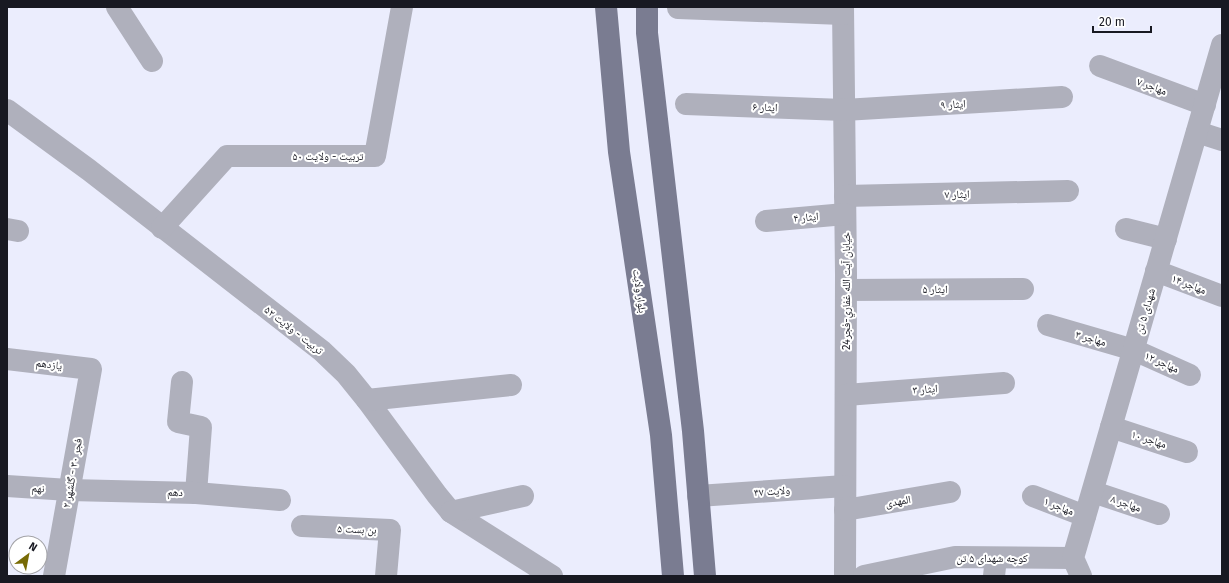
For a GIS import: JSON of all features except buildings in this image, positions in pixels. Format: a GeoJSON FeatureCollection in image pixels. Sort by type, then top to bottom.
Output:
{"type":"FeatureCollection","features":[{"type":"Feature","properties":{"kind":"main road","name":"بلوار ولایت"},"geometry":{"type":"LineString","coordinates":[[606,7],[620,152],[661,435],[673,576]]}},
{"type":"Feature","properties":{"kind":"main road"},"geometry":{"type":"LineString","coordinates":[[647,7],[647,33],[693,431],[705,576]]}},
{"type":"Feature","properties":{"kind":"street"},"geometry":{"type":"LineString","coordinates":[[117,7],[152,61]]}},
{"type":"Feature","properties":{"kind":"street","name":"تربیت - ولایت ۵۰"},"geometry":{"type":"LineString","coordinates":[[162,228],[227,156],[375,156],[402,7]]}},
{"type":"Feature","properties":{"kind":"street"},"geometry":{"type":"LineString","coordinates":[[678,8],[843,11]]}},
{"type":"Feature","properties":{"kind":"street","name":"خيابان آيت الله غفاري-فجر24"},"geometry":{"type":"LineString","coordinates":[[843,11],[846,290],[845,576]]}},
{"type":"Feature","properties":{"kind":"street","name":"شهدای ۵ تن"},"geometry":{"type":"LineString","coordinates":[[1077,567],[1086,516],[1222,45]]}},
{"type":"Feature","properties":{"kind":"street","name":"مهاجر ۷"},"geometry":{"type":"LineString","coordinates":[[1100,66],[1204,105]]}},
{"type":"Feature","properties":{"kind":"street","name":"ایثار ۹"},"geometry":{"type":"LineString","coordinates":[[844,110],[1062,97]]}},
{"type":"Feature","properties":{"kind":"street","name":"ایثار ۶"},"geometry":{"type":"LineString","coordinates":[[686,104],[844,110]]}},
{"type":"Feature","properties":{"kind":"street","name":"تربیت - ولایت ۵۲"},"geometry":{"type":"LineString","coordinates":[[7,110],[89,170],[322,351],[346,374],[367,400],[451,512],[552,576]]}},
{"type":"Feature","properties":{"kind":"street"},"geometry":{"type":"LineString","coordinates":[[1197,132],[1222,140]]}},
{"type":"Feature","properties":{"kind":"street","name":"ایثار ۷"},"geometry":{"type":"LineString","coordinates":[[845,205],[1068,191]]}},
{"type":"Feature","properties":{"kind":"street","name":"ایثار ۴"},"geometry":{"type":"LineString","coordinates":[[766,221],[845,205]]}},
{"type":"Feature","properties":{"kind":"street"},"geometry":{"type":"LineString","coordinates":[[1126,229],[1166,239]]}},
{"type":"Feature","properties":{"kind":"street","name":"مهاجر ۱۴"},"geometry":{"type":"LineString","coordinates":[[1156,271],[1222,296]]}},
{"type":"Feature","properties":{"kind":"street","name":"ایثار ۵"},"geometry":{"type":"LineString","coordinates":[[846,290],[1023,289]]}},
{"type":"Feature","properties":{"kind":"street","name":"مهاجر ۳"},"geometry":{"type":"LineString","coordinates":[[1048,325],[1134,350]]}},
{"type":"Feature","properties":{"kind":"street","name":"مهاجر ۱۲"},"geometry":{"type":"LineString","coordinates":[[1134,350],[1190,375]]}},
{"type":"Feature","properties":{"kind":"street","name":"یازدهم"},"geometry":{"type":"LineString","coordinates":[[7,359],[91,369]]}},
{"type":"Feature","properties":{"kind":"street","name":"فجر ۳۰ - گلشهر ۲"},"geometry":{"type":"LineString","coordinates":[[54,576],[91,369]]}},
{"type":"Feature","properties":{"kind":"street"},"geometry":{"type":"LineString","coordinates":[[182,382],[178,422],[201,427],[196,493]]}},
{"type":"Feature","properties":{"kind":"street","name":"ایثار ۳"},"geometry":{"type":"LineString","coordinates":[[846,395],[1004,383]]}},
{"type":"Feature","properties":{"kind":"street"},"geometry":{"type":"LineString","coordinates":[[367,400],[511,385]]}},
{"type":"Feature","properties":{"kind":"street","name":"مهاجر ۱۰"},"geometry":{"type":"LineString","coordinates":[[1111,427],[1187,452]]}},
{"type":"Feature","properties":{"kind":"street","name":"نهم"},"geometry":{"type":"LineString","coordinates":[[7,486],[69,490]]}},
{"type":"Feature","properties":{"kind":"street","name":"ولایت ۴۷"},"geometry":{"type":"LineString","coordinates":[[698,496],[845,486]]}},
{"type":"Feature","properties":{"kind":"street","name":"دهم"},"geometry":{"type":"LineString","coordinates":[[69,490],[196,493],[280,500]]}},
{"type":"Feature","properties":{"kind":"street","name":"المهدی"},"geometry":{"type":"LineString","coordinates":[[845,510],[950,492]]}},
{"type":"Feature","properties":{"kind":"street","name":"مهاجر ۸"},"geometry":{"type":"LineString","coordinates":[[1093,492],[1159,514]]}},
{"type":"Feature","properties":{"kind":"street"},"geometry":{"type":"LineString","coordinates":[[451,512],[523,496]]}},
{"type":"Feature","properties":{"kind":"street","name":"مهاجر ۱"},"geometry":{"type":"LineString","coordinates":[[1033,496],[1086,516]]}},
{"type":"Feature","properties":{"kind":"street","name":"بن بست ۵"},"geometry":{"type":"LineString","coordinates":[[302,526],[390,530],[386,576]]}},
{"type":"Feature","properties":{"kind":"street","name":"کوچه شهدای ۵ تن"},"geometry":{"type":"LineString","coordinates":[[864,576],[955,558],[995,567],[1077,567]]}}]}
